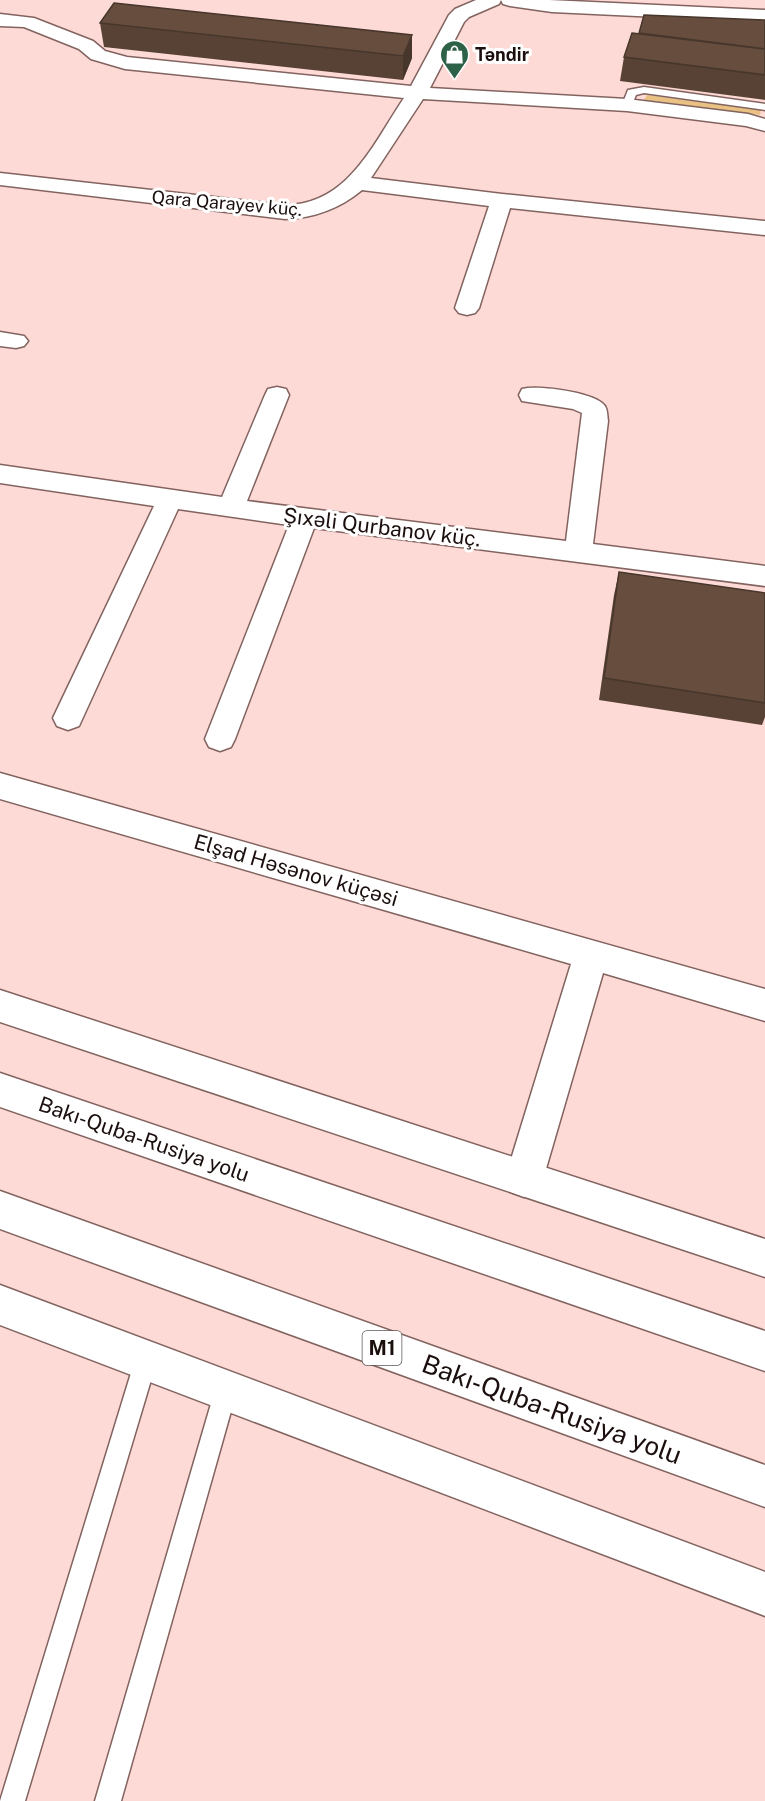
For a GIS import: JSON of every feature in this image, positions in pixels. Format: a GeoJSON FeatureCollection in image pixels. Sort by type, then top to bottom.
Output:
{"type":"FeatureCollection","features":[{"type":"Feature","properties":{"kind":"main road","name":"Qara Qarayev küç."},"geometry":{"type":"LineString","coordinates":[[0,179],[303,212],[332,203],[357,183],[417,93],[456,19],[462,13],[492,0]]}},
{"type":"Feature","properties":{"kind":"main road"},"geometry":{"type":"LineString","coordinates":[[510,0],[552,6],[765,16]]}},
{"type":"Feature","properties":{"kind":"main road"},"geometry":{"type":"LineString","coordinates":[[1,29],[30,15],[86,45],[98,55],[125,63],[417,93],[627,105],[748,120],[765,125]]}},
{"type":"Feature","properties":{"kind":"main road"},"geometry":{"type":"LineString","coordinates":[[357,183],[502,201],[765,228]]}},
{"type":"Feature","properties":{"kind":"main road"},"geometry":{"type":"LineString","coordinates":[[467,308],[502,201]]}},
{"type":"Feature","properties":{"kind":"main road"},"geometry":{"type":"LineString","coordinates":[[231,508],[277,395]]}},
{"type":"Feature","properties":{"kind":"main road"},"geometry":{"type":"LineString","coordinates":[[531,395],[579,402],[594,409],[595,421],[578,551]]}},
{"type":"Feature","properties":{"kind":"main road","name":"Şıxəli Qurbanov küç."},"geometry":{"type":"LineString","coordinates":[[0,474],[231,508],[765,576]]}},
{"type":"Feature","properties":{"kind":"main road"},"geometry":{"type":"LineString","coordinates":[[68,718],[170,499]]}},
{"type":"Feature","properties":{"kind":"main road"},"geometry":{"type":"LineString","coordinates":[[220,739],[305,517]]}},
{"type":"Feature","properties":{"kind":"main road","name":"Elşad Həsənov küçəsi"},"geometry":{"type":"LineString","coordinates":[[0,786],[765,1005]]}},
{"type":"Feature","properties":{"kind":"main road"},"geometry":{"type":"LineString","coordinates":[[524,1179],[591,955]]}},
{"type":"Feature","properties":{"kind":"main road"},"geometry":{"type":"LineString","coordinates":[[0,1006],[765,1258]]}},
{"type":"Feature","properties":{"kind":"main road","name":"Bakı-Quba-Rusiya yolu"},"geometry":{"type":"LineString","coordinates":[[0,1090],[765,1352]]}},
{"type":"Feature","properties":{"kind":"main road","name":"Bakı-Quba-Rusiya yolu"},"geometry":{"type":"LineString","coordinates":[[0,1210],[765,1486]]}},
{"type":"Feature","properties":{"kind":"main road"},"geometry":{"type":"LineString","coordinates":[[0,1305],[765,1594]]}},
{"type":"Feature","properties":{"kind":"lane"},"geometry":{"type":"LineString","coordinates":[[627,105],[632,92],[644,90],[765,107]]}},
{"type":"Feature","properties":{"kind":"lane"},"geometry":{"type":"LineString","coordinates":[[12,1801],[146,1360]]}},
{"type":"Feature","properties":{"kind":"lane"},"geometry":{"type":"LineString","coordinates":[[108,1801],[226,1390]]}},
{"type":"Feature","properties":{"kind":"shaded area"},"geometry":{"type":"Polygon","coordinates":[[[647,95],[761,110],[760,115],[644,100],[647,95]]]}},
{"type":"Feature","properties":{"kind":"building"},"geometry":{"type":"Polygon","coordinates":[[[114,3],[412,35],[403,56],[100,23],[114,3]]]}},
{"type":"Feature","properties":{"kind":"building"},"geometry":{"type":"Polygon","coordinates":[[[644,15],[765,20],[765,49],[639,33],[644,15]]]}},
{"type":"Feature","properties":{"kind":"building"},"geometry":{"type":"Polygon","coordinates":[[[632,33],[765,49],[765,75],[624,57],[632,33]]]}},
{"type":"Feature","properties":{"kind":"building"},"geometry":{"type":"Polygon","coordinates":[[[619,572],[765,593],[765,703],[604,678],[619,572]]]}},
{"type":"Feature","properties":{"kind":"place","name":"Təndir"},"geometry":{"type":"Point","coordinates":[454,80]}}]}
